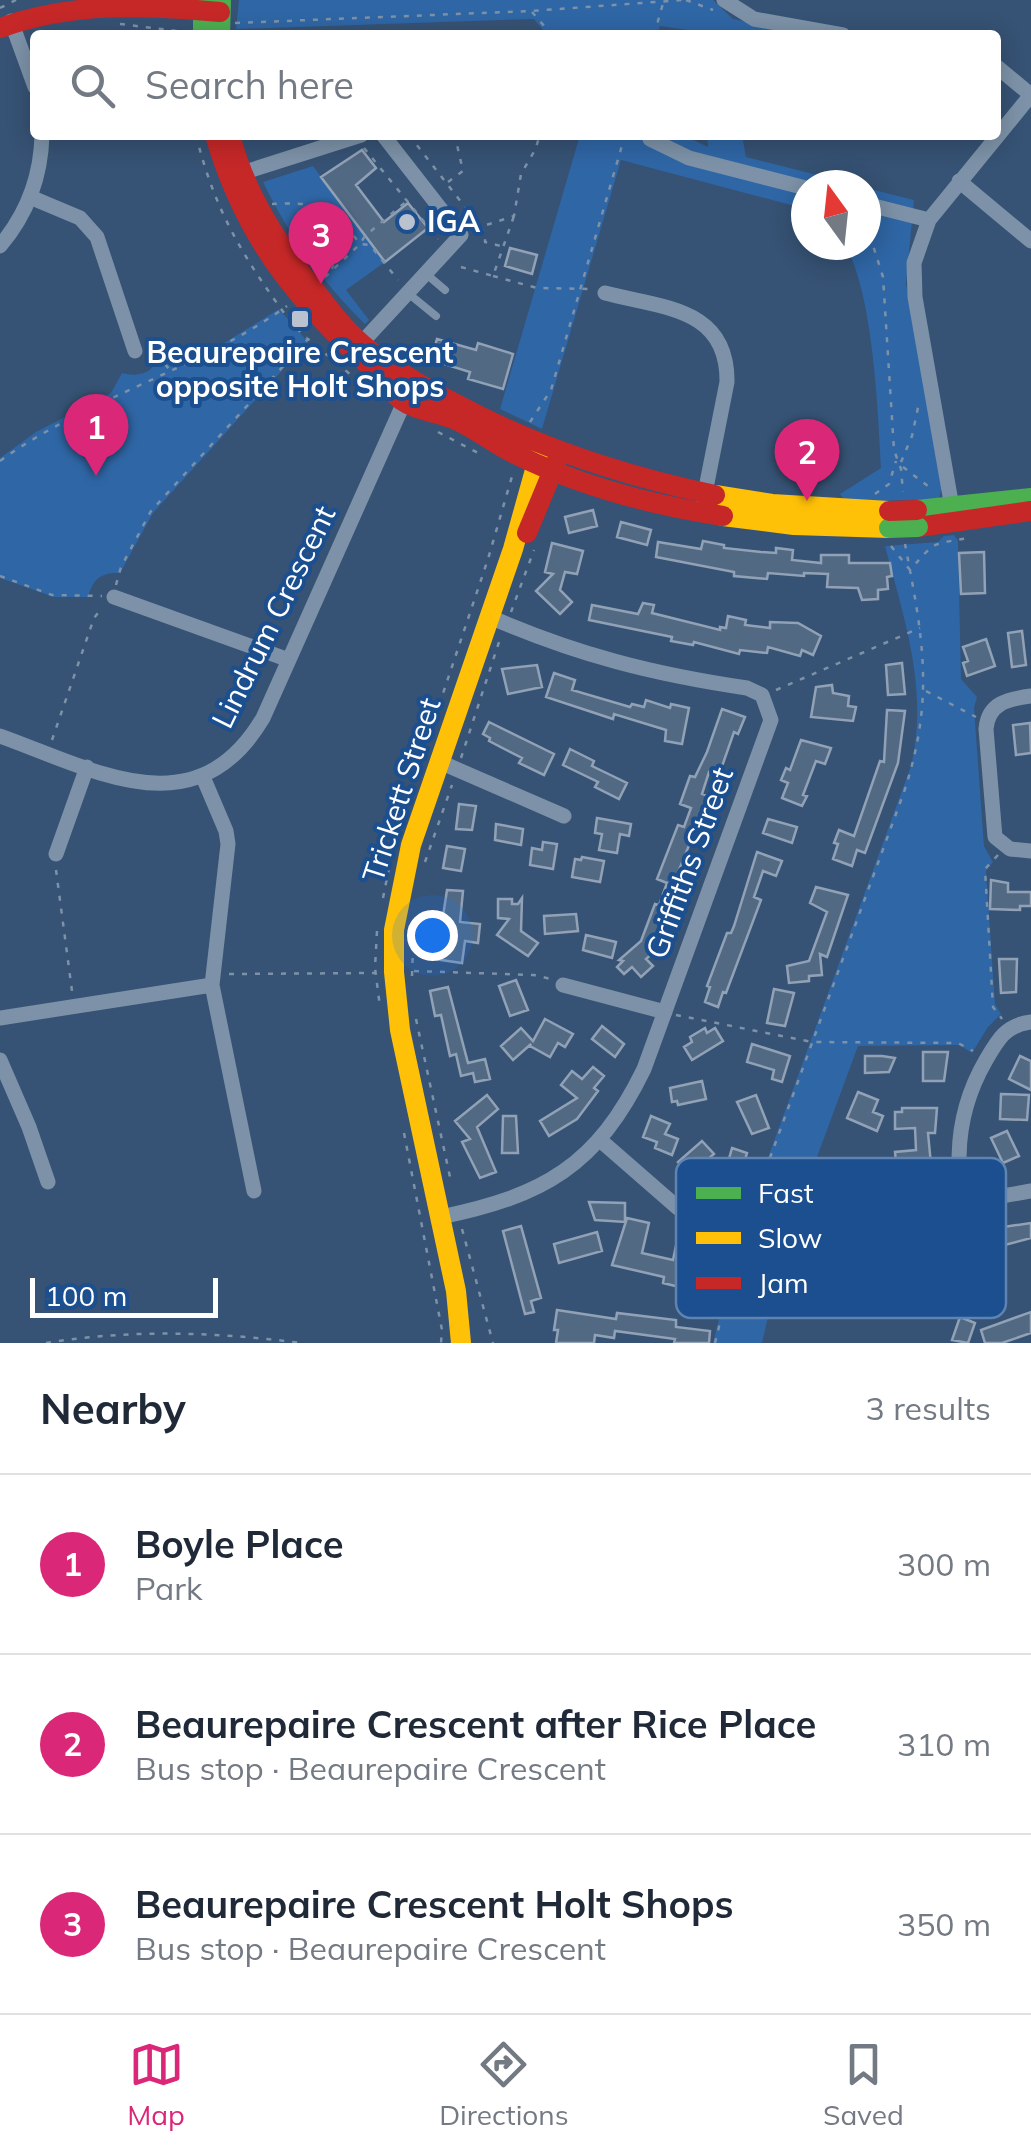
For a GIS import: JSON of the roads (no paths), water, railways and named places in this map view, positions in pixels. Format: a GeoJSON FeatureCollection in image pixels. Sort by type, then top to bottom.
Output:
{"type":"FeatureCollection","features":[{"type":"Feature","properties":{"kind":"street"},"geometry":{"type":"LineString","coordinates":[[30,75],[7,14],[72,2],[217,13]]}},
{"type":"Feature","properties":{"kind":"street"},"geometry":{"type":"LineString","coordinates":[[728,3],[768,23],[812,30]]}},
{"type":"Feature","properties":{"kind":"street"},"geometry":{"type":"LineString","coordinates":[[1001,70],[1031,95],[1001,131]]}},
{"type":"Feature","properties":{"kind":"street"},"geometry":{"type":"LineString","coordinates":[[0,246],[30,198],[41,159],[42,140]]}},
{"type":"Feature","properties":{"kind":"street"},"geometry":{"type":"LineString","coordinates":[[217,140],[269,262],[315,332],[357,348],[548,457]]}},
{"type":"Feature","properties":{"kind":"street"},"geometry":{"type":"LineString","coordinates":[[230,140],[233,176],[357,348],[404,402],[452,418],[514,454],[548,457],[632,478],[703,504],[818,527],[889,527],[948,508],[1031,498]]}},
{"type":"Feature","properties":{"kind":"street"},"geometry":{"type":"LineString","coordinates":[[233,176],[345,140]]}},
{"type":"Feature","properties":{"kind":"street"},"geometry":{"type":"LineString","coordinates":[[357,348],[405,290],[426,274],[461,235],[388,140]]}},
{"type":"Feature","properties":{"kind":"street"},"geometry":{"type":"LineString","coordinates":[[652,140],[689,158],[791,184]]}},
{"type":"Feature","properties":{"kind":"street"},"geometry":{"type":"LineString","coordinates":[[948,508],[914,280],[918,248],[928,220],[993,140]]}},
{"type":"Feature","properties":{"kind":"street"},"geometry":{"type":"LineString","coordinates":[[959,181],[1031,241]]}},
{"type":"Feature","properties":{"kind":"street"},"geometry":{"type":"LineString","coordinates":[[30,198],[80,218],[97,238],[134,351]]}},
{"type":"Feature","properties":{"kind":"street"},"geometry":{"type":"LineString","coordinates":[[881,208],[928,220]]}},
{"type":"Feature","properties":{"kind":"street"},"geometry":{"type":"LineString","coordinates":[[605,293],[686,314],[707,325],[722,342],[728,382],[703,504]]}},
{"type":"Feature","properties":{"kind":"street","name":"Lindrum Crescent"},"geometry":{"type":"LineString","coordinates":[[0,736],[150,785],[177,784],[224,764],[250,740],[414,380]]}},
{"type":"Feature","properties":{"kind":"street","name":"Trickett Street"},"geometry":{"type":"LineString","coordinates":[[468,1341],[456,1291],[449,1215],[400,1030],[394,930],[400,888],[449,766],[500,616],[513,550],[526,535],[548,457]]}},
{"type":"Feature","properties":{"kind":"street"},"geometry":{"type":"LineString","coordinates":[[948,508],[1031,511]]}},
{"type":"Feature","properties":{"kind":"street"},"geometry":{"type":"LineString","coordinates":[[114,597],[289,660]]}},
{"type":"Feature","properties":{"kind":"street","name":"Griffiths Street"},"geometry":{"type":"LineString","coordinates":[[449,1215],[511,1200],[572,1166],[600,1140],[634,1091],[770,726],[770,711],[762,695],[747,688],[622,666],[552,644],[500,616]]}},
{"type":"Feature","properties":{"kind":"street"},"geometry":{"type":"LineString","coordinates":[[1031,696],[1000,702],[986,718],[995,837],[1003,846],[1031,852]]}},
{"type":"Feature","properties":{"kind":"street"},"geometry":{"type":"LineString","coordinates":[[449,766],[564,816]]}},
{"type":"Feature","properties":{"kind":"street"},"geometry":{"type":"LineString","coordinates":[[56,854],[87,767]]}},
{"type":"Feature","properties":{"kind":"street"},"geometry":{"type":"LineString","coordinates":[[203,776],[228,844],[212,980],[254,1191]]}},
{"type":"Feature","properties":{"kind":"street"},"geometry":{"type":"LineString","coordinates":[[0,1018],[212,980]]}},
{"type":"Feature","properties":{"kind":"street"},"geometry":{"type":"LineString","coordinates":[[562,985],[665,1012]]}},
{"type":"Feature","properties":{"kind":"street"},"geometry":{"type":"LineString","coordinates":[[958,1158],[960,1121],[987,1058],[1003,1033],[1031,1022]]}},
{"type":"Feature","properties":{"kind":"street"},"geometry":{"type":"LineString","coordinates":[[0,1060],[48,1182]]}},
{"type":"Feature","properties":{"kind":"street"},"geometry":{"type":"LineString","coordinates":[[600,1140],[676,1206]]}},
{"type":"Feature","properties":{"kind":"street"},"geometry":{"type":"LineString","coordinates":[[1006,1195],[1031,1191]]}},
{"type":"Feature","properties":{"kind":"lane"},"geometry":{"type":"LineString","coordinates":[[426,274],[445,290]]}},
{"type":"Feature","properties":{"kind":"lane"},"geometry":{"type":"LineString","coordinates":[[405,290],[436,316]]}},
{"type":"Feature","properties":{"kind":"place","name":"IGA"},"geometry":{"type":"Point","coordinates":[407,222]}},
{"type":"Feature","properties":{"kind":"place","name":"Beaurepaire Crescent Holt Shops"},"geometry":{"type":"Point","coordinates":[321,284]}},
{"type":"Feature","properties":{"kind":"place","name":"Beaurepaire Crescent opposite Holt Shops"},"geometry":{"type":"Point","coordinates":[300,319]}},
{"type":"Feature","properties":{"kind":"place","name":"Boyle Place"},"geometry":{"type":"Point","coordinates":[96,476]}},
{"type":"Feature","properties":{"kind":"place","name":"Beaurepaire Crescent after Rice Place"},"geometry":{"type":"Point","coordinates":[807,501]}}]}
